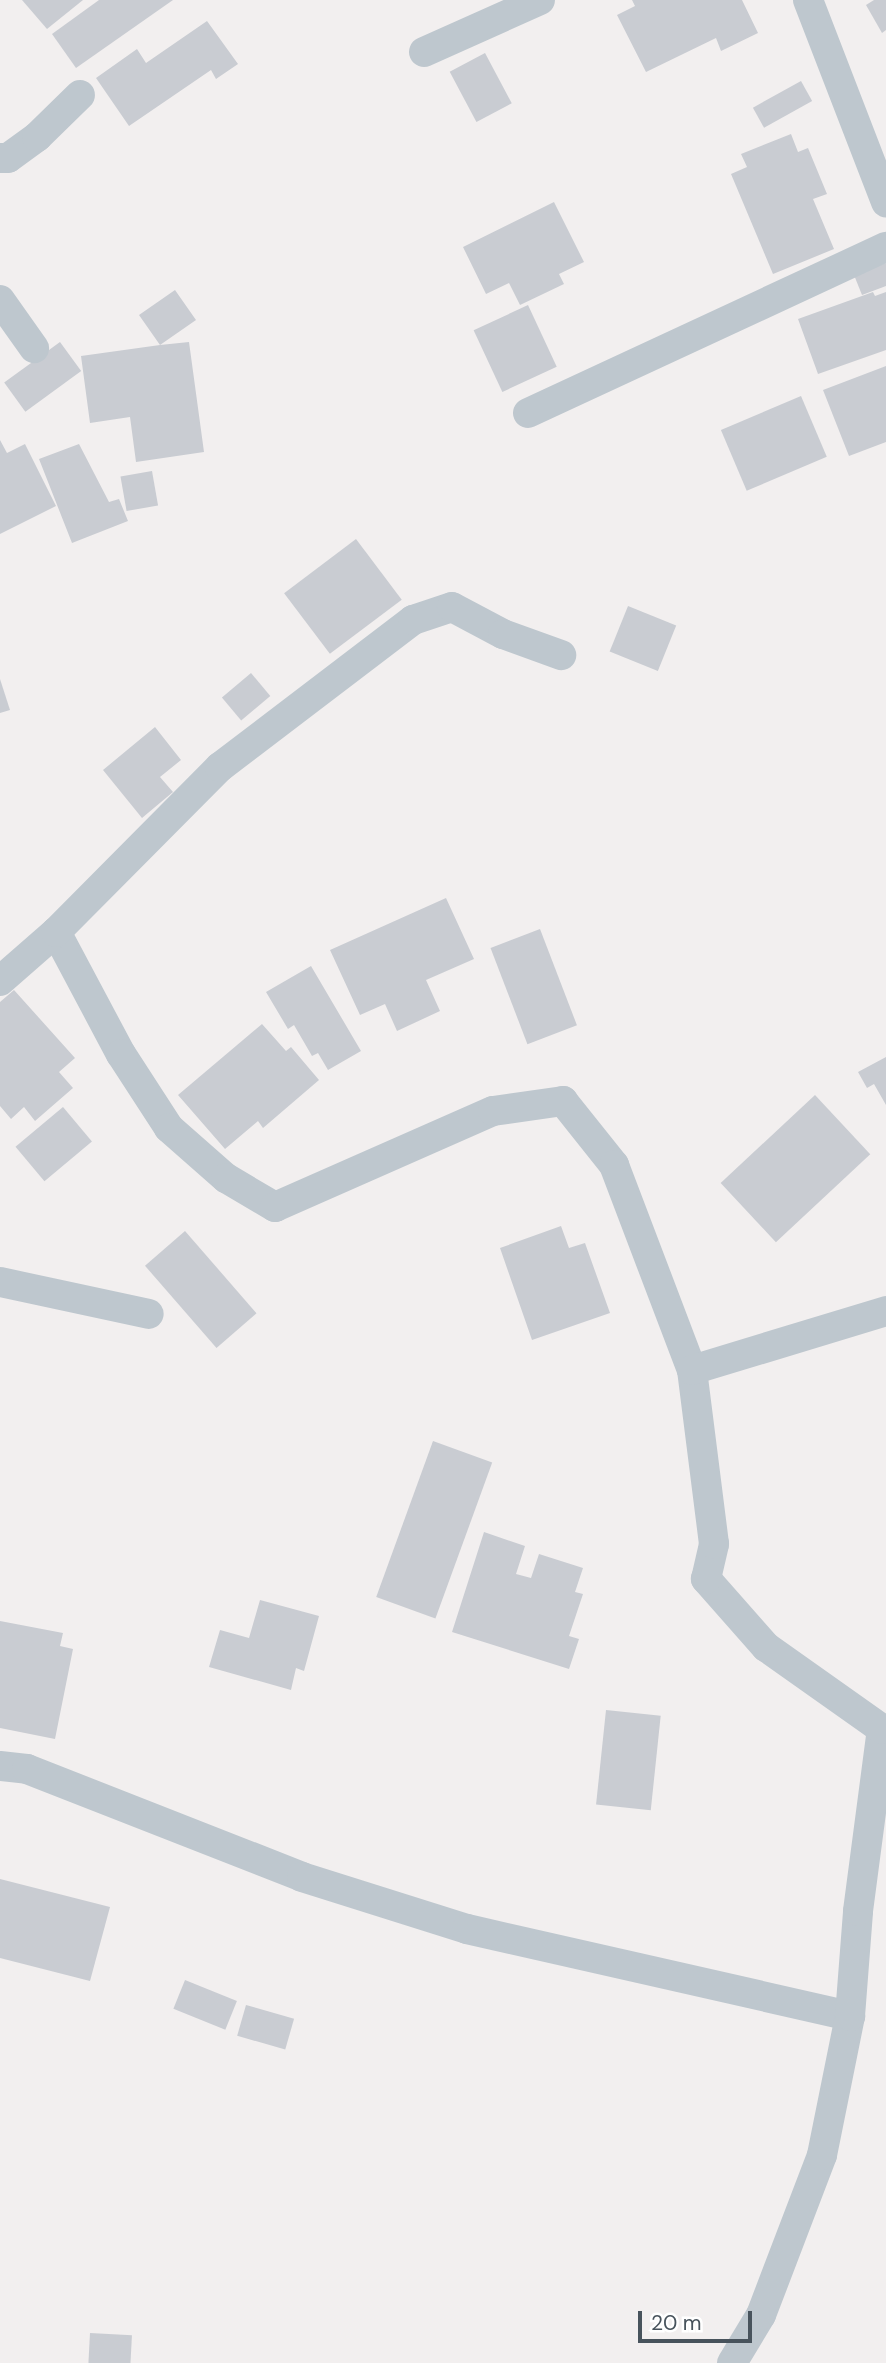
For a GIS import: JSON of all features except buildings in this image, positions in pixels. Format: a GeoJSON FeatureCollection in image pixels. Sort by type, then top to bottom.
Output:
{"type":"FeatureCollection","features":[{"type":"Feature","properties":{"kind":"street"},"geometry":{"type":"LineString","coordinates":[[425,52],[540,0]]}},
{"type":"Feature","properties":{"kind":"street"},"geometry":{"type":"LineString","coordinates":[[808,0],[886,202]]}},
{"type":"Feature","properties":{"kind":"street"},"geometry":{"type":"LineString","coordinates":[[0,158],[8,158],[37,136],[80,95]]}},
{"type":"Feature","properties":{"kind":"street"},"geometry":{"type":"LineString","coordinates":[[528,413],[886,247]]}},
{"type":"Feature","properties":{"kind":"street"},"geometry":{"type":"LineString","coordinates":[[0,300],[34,348]]}},
{"type":"Feature","properties":{"kind":"street"},"geometry":{"type":"LineString","coordinates":[[0,981],[56,932],[220,767],[413,620],[452,607],[503,634],[561,655]]}},
{"type":"Feature","properties":{"kind":"street"},"geometry":{"type":"LineString","coordinates":[[56,932],[121,1054],[169,1128],[226,1178],[275,1207],[493,1111],[564,1101],[614,1165],[692,1370],[714,1544],[706,1578],[766,1647],[884,1729],[858,1911],[850,2016],[822,2155],[761,2315],[732,2363]]}},
{"type":"Feature","properties":{"kind":"street"},"geometry":{"type":"LineString","coordinates":[[0,1282],[149,1314]]}},
{"type":"Feature","properties":{"kind":"street"},"geometry":{"type":"LineString","coordinates":[[692,1370],[886,1311]]}},
{"type":"Feature","properties":{"kind":"street"},"geometry":{"type":"LineString","coordinates":[[0,1766],[27,1769],[302,1877],[467,1929],[850,2016]]}}]}
